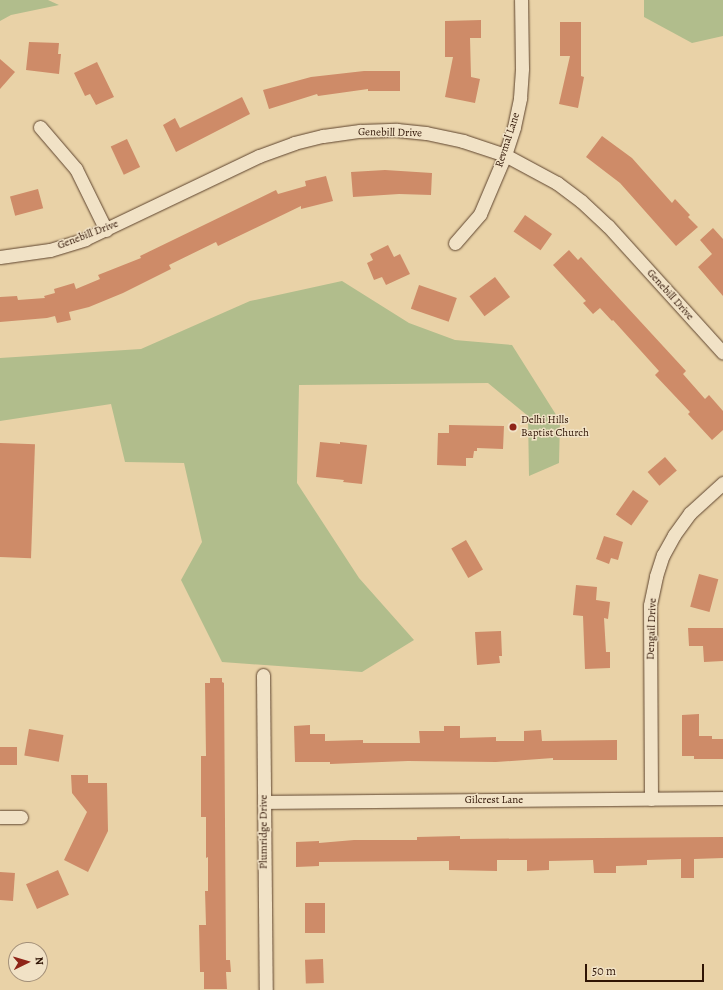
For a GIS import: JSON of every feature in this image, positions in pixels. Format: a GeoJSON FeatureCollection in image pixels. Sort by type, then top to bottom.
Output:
{"type":"FeatureCollection","features":[{"type":"Feature","properties":{"kind":"street","name":"Revmal Lane"},"geometry":{"type":"LineString","coordinates":[[455,243],[480,214],[505,155],[514,127],[520,98],[521,0]]}},
{"type":"Feature","properties":{"kind":"street"},"geometry":{"type":"LineString","coordinates":[[40,127],[76,169],[106,230]]}},
{"type":"Feature","properties":{"kind":"street","name":"Genebill Drive"},"geometry":{"type":"LineString","coordinates":[[0,257],[50,250],[85,239],[259,156],[294,143],[323,136],[360,131],[397,130],[426,133],[462,141],[505,155],[557,183],[608,226],[723,353]]}},
{"type":"Feature","properties":{"kind":"street","name":"Dengail Drive"},"geometry":{"type":"LineString","coordinates":[[651,799],[650,605],[656,576],[663,555],[674,535],[690,513],[723,483]]}},
{"type":"Feature","properties":{"kind":"street","name":"Plumridge Drive"},"geometry":{"type":"LineString","coordinates":[[263,675],[266,990]]}},
{"type":"Feature","properties":{"kind":"street","name":"Gilcrest Lane"},"geometry":{"type":"LineString","coordinates":[[264,802],[723,798]]}},
{"type":"Feature","properties":{"kind":"street"},"geometry":{"type":"LineString","coordinates":[[0,817],[21,817]]}},
{"type":"Feature","properties":{"kind":"green space"},"geometry":{"type":"Polygon","coordinates":[[[0,0],[48,0],[59,5],[11,15],[0,21],[0,0]]]}},
{"type":"Feature","properties":{"kind":"green space"},"geometry":{"type":"Polygon","coordinates":[[[644,0],[723,0],[723,36],[692,43],[644,17],[644,0]]]}},
{"type":"Feature","properties":{"kind":"green space"},"geometry":{"type":"Polygon","coordinates":[[[342,281],[409,323],[455,340],[512,345],[560,421],[559,463],[529,476],[528,416],[488,383],[299,385],[297,483],[359,578],[414,640],[362,672],[222,662],[181,580],[202,542],[184,463],[125,462],[111,404],[0,421],[0,358],[141,349],[250,301],[342,281]]]}},
{"type":"Feature","properties":{"kind":"building"},"geometry":{"type":"Polygon","coordinates":[[[481,20],[481,38],[470,38],[471,77],[480,79],[475,103],[445,97],[453,57],[445,57],[445,21],[481,20]]]}},
{"type":"Feature","properties":{"kind":"building"},"geometry":{"type":"Polygon","coordinates":[[[560,22],[581,22],[581,76],[584,77],[578,108],[559,104],[570,56],[560,56],[560,22]]]}},
{"type":"Feature","properties":{"kind":"building"},"geometry":{"type":"Polygon","coordinates":[[[29,42],[59,43],[58,54],[61,54],[59,74],[26,70],[29,42]]]}},
{"type":"Feature","properties":{"kind":"building"},"geometry":{"type":"Polygon","coordinates":[[[0,59],[15,72],[0,89],[0,59]]]}},
{"type":"Feature","properties":{"kind":"building"},"geometry":{"type":"Polygon","coordinates":[[[97,62],[114,97],[96,105],[90,94],[85,96],[74,73],[97,62]]]}},
{"type":"Feature","properties":{"kind":"building"},"geometry":{"type":"Polygon","coordinates":[[[364,71],[400,71],[400,91],[368,91],[368,89],[318,96],[317,94],[269,109],[263,90],[311,77],[364,71]]]}},
{"type":"Feature","properties":{"kind":"building"},"geometry":{"type":"Polygon","coordinates":[[[242,97],[250,114],[176,152],[163,125],[175,118],[180,128],[242,97]]]}},
{"type":"Feature","properties":{"kind":"building"},"geometry":{"type":"Polygon","coordinates":[[[602,136],[632,158],[672,203],[675,199],[690,215],[688,217],[698,227],[676,246],[620,183],[586,157],[602,136]]]}},
{"type":"Feature","properties":{"kind":"building"},"geometry":{"type":"Polygon","coordinates":[[[127,139],[140,167],[124,175],[111,147],[127,139]]]}},
{"type":"Feature","properties":{"kind":"building"},"geometry":{"type":"Polygon","coordinates":[[[385,170],[432,173],[431,195],[399,194],[353,197],[351,172],[385,170]]]}},
{"type":"Feature","properties":{"kind":"building"},"geometry":{"type":"Polygon","coordinates":[[[326,176],[333,201],[301,209],[301,206],[218,246],[216,242],[169,265],[171,269],[123,293],[89,307],[69,312],[71,320],[57,323],[55,316],[0,322],[0,297],[17,296],[18,300],[45,298],[44,296],[55,293],[54,289],[74,283],[76,289],[100,279],[98,275],[141,258],[140,256],[276,190],[278,194],[306,186],[305,181],[326,176]]]}},
{"type":"Feature","properties":{"kind":"building"},"geometry":{"type":"Polygon","coordinates":[[[38,189],[43,208],[15,216],[10,197],[38,189]]]}},
{"type":"Feature","properties":{"kind":"building"},"geometry":{"type":"Polygon","coordinates":[[[525,215],[552,234],[541,250],[514,231],[525,215]]]}},
{"type":"Feature","properties":{"kind":"building"},"geometry":{"type":"Polygon","coordinates":[[[713,228],[723,239],[723,296],[698,267],[712,254],[700,240],[713,228]]]}},
{"type":"Feature","properties":{"kind":"building"},"geometry":{"type":"Polygon","coordinates":[[[388,245],[394,257],[400,254],[410,274],[386,285],[382,277],[374,280],[367,263],[373,260],[370,254],[388,245]]]}},
{"type":"Feature","properties":{"kind":"building"},"geometry":{"type":"Polygon","coordinates":[[[569,250],[578,260],[581,257],[686,371],[683,374],[705,399],[709,395],[723,411],[723,430],[712,440],[688,414],[690,412],[655,375],[659,371],[613,320],[612,321],[600,308],[593,314],[583,303],[586,301],[553,265],[569,250]]]}},
{"type":"Feature","properties":{"kind":"building"},"geometry":{"type":"Polygon","coordinates":[[[495,277],[510,297],[484,316],[469,296],[495,277]]]}},
{"type":"Feature","properties":{"kind":"building"},"geometry":{"type":"Polygon","coordinates":[[[419,285],[457,298],[449,322],[411,309],[419,285]]]}},
{"type":"Feature","properties":{"kind":"building"},"geometry":{"type":"Polygon","coordinates":[[[449,425],[504,426],[503,449],[477,448],[477,451],[474,451],[473,458],[466,458],[466,466],[437,465],[438,433],[449,433],[449,425]]]}},
{"type":"Feature","properties":{"kind":"building"},"geometry":{"type":"Polygon","coordinates":[[[320,442],[340,444],[340,442],[367,445],[362,484],[343,482],[344,480],[316,477],[320,442]]]}},
{"type":"Feature","properties":{"kind":"building"},"geometry":{"type":"Polygon","coordinates":[[[0,443],[35,444],[31,558],[0,557],[0,443]]]}},
{"type":"Feature","properties":{"kind":"building"},"geometry":{"type":"Polygon","coordinates":[[[665,457],[677,471],[659,486],[648,472],[665,457]]]}},
{"type":"Feature","properties":{"kind":"building"},"geometry":{"type":"Polygon","coordinates":[[[633,490],[649,501],[631,525],[616,515],[633,490]]]}},
{"type":"Feature","properties":{"kind":"building"},"geometry":{"type":"Polygon","coordinates":[[[604,536],[623,542],[618,560],[611,558],[609,564],[596,559],[604,536]]]}},
{"type":"Feature","properties":{"kind":"building"},"geometry":{"type":"Polygon","coordinates":[[[466,540],[483,569],[468,578],[451,548],[466,540]]]}},
{"type":"Feature","properties":{"kind":"building"},"geometry":{"type":"Polygon","coordinates":[[[699,574],[718,579],[710,612],[690,607],[699,574]]]}},
{"type":"Feature","properties":{"kind":"building"},"geometry":{"type":"Polygon","coordinates":[[[576,585],[597,587],[596,600],[610,602],[608,619],[604,618],[606,652],[610,652],[610,668],[585,669],[583,616],[573,615],[576,585]]]}},
{"type":"Feature","properties":{"kind":"building"},"geometry":{"type":"Polygon","coordinates":[[[688,628],[723,628],[723,661],[704,662],[703,646],[689,646],[688,628]]]}},
{"type":"Feature","properties":{"kind":"building"},"geometry":{"type":"Polygon","coordinates":[[[501,631],[502,656],[499,656],[500,663],[477,665],[475,632],[501,631]]]}},
{"type":"Feature","properties":{"kind":"building"},"geometry":{"type":"Polygon","coordinates":[[[210,678],[222,678],[222,682],[224,683],[226,960],[230,960],[231,972],[226,972],[227,989],[204,989],[204,972],[200,972],[199,925],[206,925],[205,891],[208,891],[206,817],[201,817],[201,756],[206,756],[205,683],[210,683],[210,678]]]}},
{"type":"Feature","properties":{"kind":"building"},"geometry":{"type":"Polygon","coordinates":[[[699,714],[699,736],[712,736],[712,739],[723,739],[723,759],[694,759],[694,756],[682,756],[682,715],[699,714]]]}},
{"type":"Feature","properties":{"kind":"building"},"geometry":{"type":"Polygon","coordinates":[[[310,725],[310,734],[325,734],[325,741],[363,740],[363,743],[420,743],[419,731],[444,731],[444,726],[460,726],[460,738],[496,737],[496,741],[524,741],[524,731],[541,730],[542,741],[617,740],[617,760],[553,760],[553,758],[496,762],[408,761],[330,764],[330,762],[295,762],[294,726],[310,725]]]}},
{"type":"Feature","properties":{"kind":"building"},"geometry":{"type":"Polygon","coordinates":[[[29,729],[63,735],[59,762],[24,756],[29,729]]]}},
{"type":"Feature","properties":{"kind":"building"},"geometry":{"type":"Polygon","coordinates":[[[0,747],[17,747],[17,765],[0,765],[0,747]]]}},
{"type":"Feature","properties":{"kind":"building"},"geometry":{"type":"Polygon","coordinates":[[[71,775],[88,775],[88,783],[107,783],[108,831],[88,872],[64,860],[87,812],[72,793],[71,775]]]}},
{"type":"Feature","properties":{"kind":"building"},"geometry":{"type":"Polygon","coordinates":[[[460,836],[460,839],[723,837],[723,858],[694,859],[694,878],[681,878],[681,859],[647,860],[647,865],[616,866],[616,873],[594,873],[593,860],[549,861],[549,870],[527,871],[527,860],[497,860],[497,871],[449,870],[449,861],[319,862],[319,866],[296,867],[296,842],[319,841],[319,843],[354,840],[417,840],[417,837],[460,836]]]}},
{"type":"Feature","properties":{"kind":"building"},"geometry":{"type":"Polygon","coordinates":[[[58,870],[69,895],[37,909],[26,884],[58,870]]]}},
{"type":"Feature","properties":{"kind":"building"},"geometry":{"type":"Polygon","coordinates":[[[0,872],[15,873],[13,901],[0,900],[0,872]]]}},
{"type":"Feature","properties":{"kind":"building"},"geometry":{"type":"Polygon","coordinates":[[[305,903],[325,903],[325,933],[305,933],[305,903]]]}},
{"type":"Feature","properties":{"kind":"building"},"geometry":{"type":"Polygon","coordinates":[[[323,959],[324,983],[306,984],[305,960],[323,959]]]}},
{"type":"Feature","properties":{"kind":"place","name":"Delhi Hills Baptist Church"},"geometry":{"type":"Point","coordinates":[513,427]}}]}
